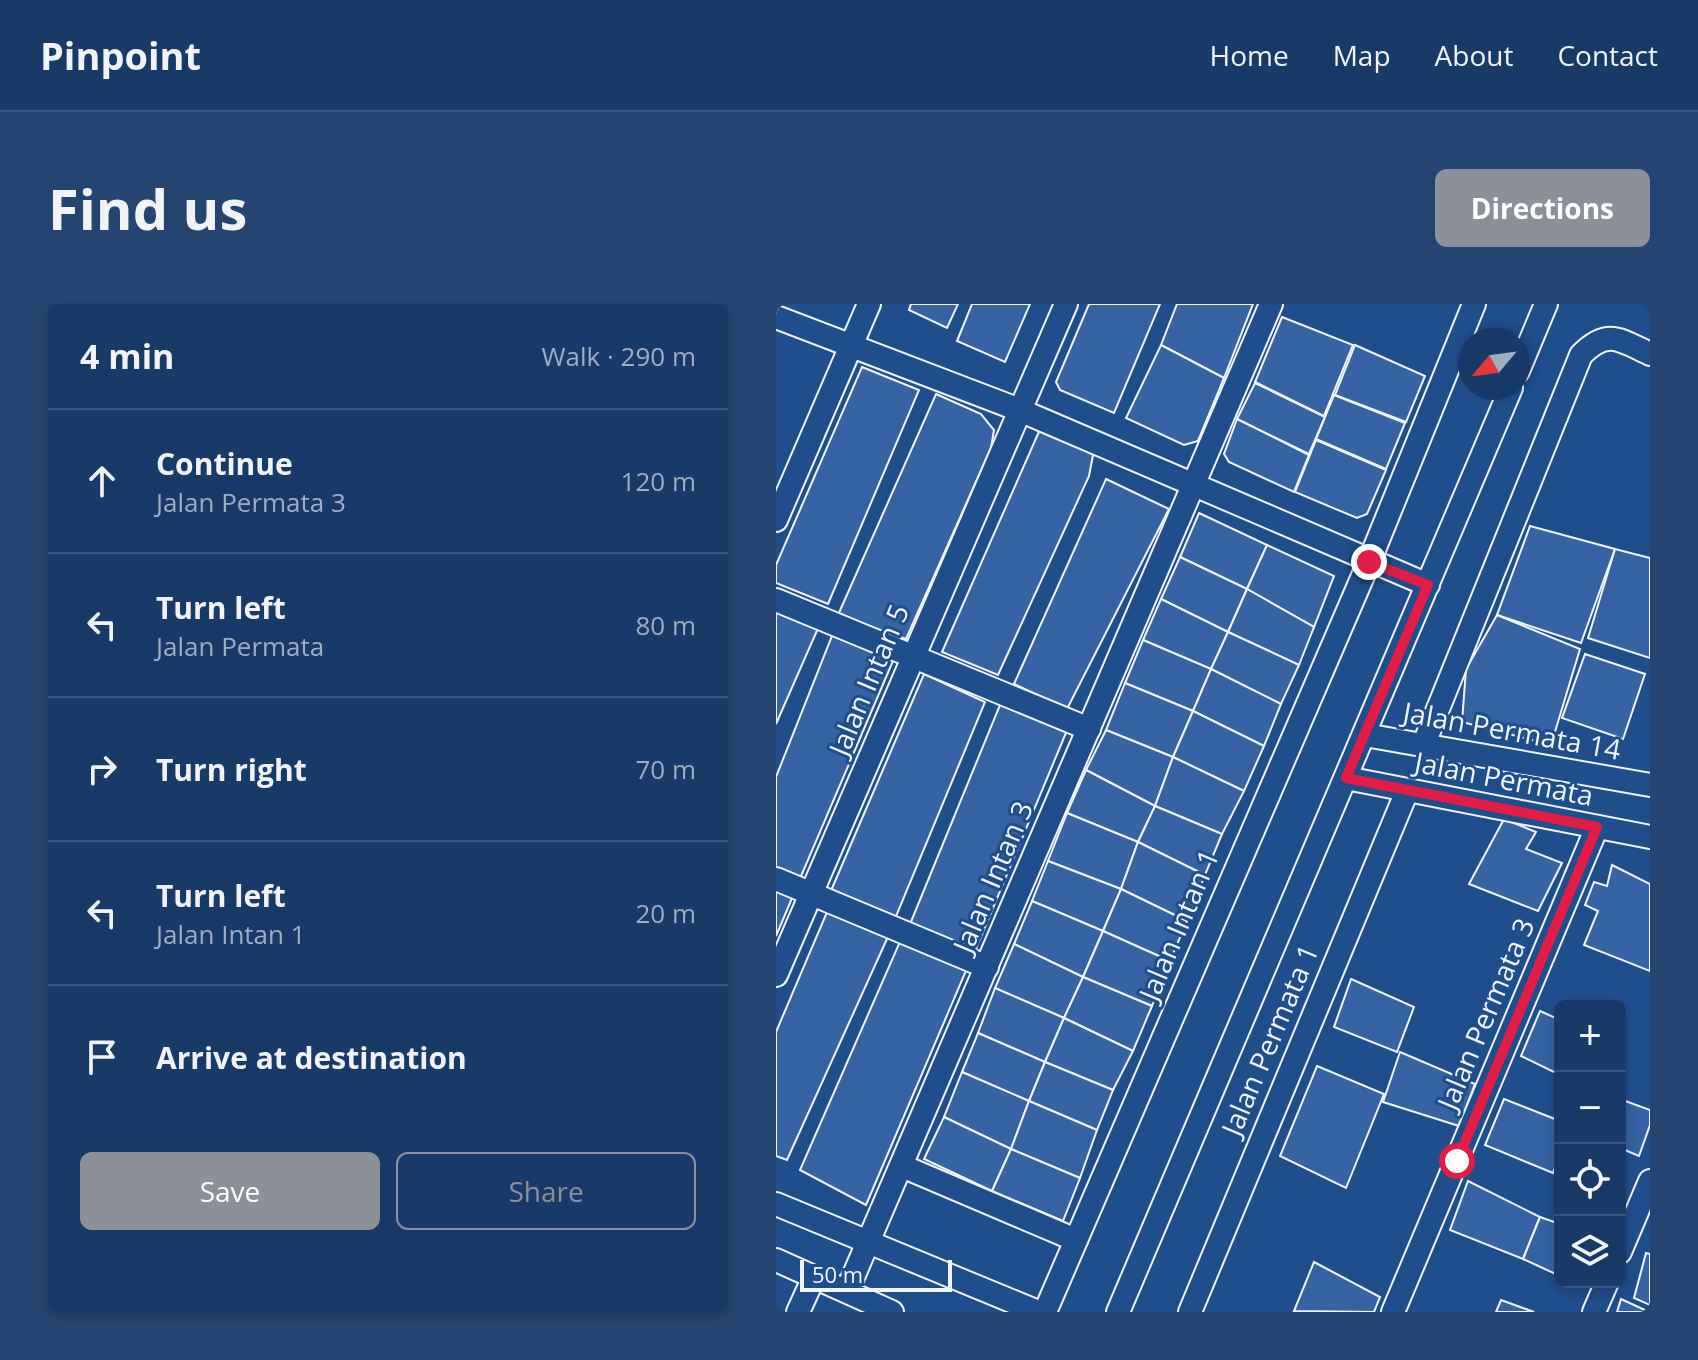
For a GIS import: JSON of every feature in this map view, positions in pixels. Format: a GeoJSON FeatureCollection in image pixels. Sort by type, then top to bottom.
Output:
{"type":"FeatureCollection","features":[{"type":"Feature","properties":{"kind":"street"},"geometry":{"type":"LineString","coordinates":[[776,520],[869,304]]}},
{"type":"Feature","properties":{"kind":"street","name":"Jalan Intan 5"},"geometry":{"type":"LineString","coordinates":[[776,975],[1017,409],[1066,304]]}},
{"type":"Feature","properties":{"kind":"street","name":"Jalan Intan 3"},"geometry":{"type":"LineString","coordinates":[[847,1291],[1271,304]]}},
{"type":"Feature","properties":{"kind":"street","name":"Jalan Intan 1"},"geometry":{"type":"LineString","coordinates":[[1045,1312],[1369,562],[1474,304]]}},
{"type":"Feature","properties":{"kind":"street"},"geometry":{"type":"LineString","coordinates":[[1530,342],[1546,304]]}},
{"type":"Feature","properties":{"kind":"street"},"geometry":{"type":"LineString","coordinates":[[776,317],[1017,409],[1428,585]]}},
{"type":"Feature","properties":{"kind":"street"},"geometry":{"type":"LineString","coordinates":[[1423,746],[1581,355],[1595,342],[1613,337],[1650,354]]}},
{"type":"Feature","properties":{"kind":"street"},"geometry":{"type":"LineString","coordinates":[[1118,1312],[1506,400]]}},
{"type":"Feature","properties":{"kind":"street"},"geometry":{"type":"LineString","coordinates":[[776,600],[1089,729]]}},
{"type":"Feature","properties":{"kind":"street","name":"Jalan Permata 14"},"geometry":{"type":"LineString","coordinates":[[1365,735],[1648,777]]}},
{"type":"Feature","properties":{"kind":"street","name":"Jalan Permata"},"geometry":{"type":"LineString","coordinates":[[1346,778],[1650,837]]}},
{"type":"Feature","properties":{"kind":"street","name":"Jalan Permata 1"},"geometry":{"type":"LineString","coordinates":[[1190,1312],[1407,791]]}},
{"type":"Feature","properties":{"kind":"street","name":"Jalan Permata 3"},"geometry":{"type":"LineString","coordinates":[[1393,1312],[1597,827]]}},
{"type":"Feature","properties":{"kind":"street"},"geometry":{"type":"LineString","coordinates":[[776,879],[987,967]]}},
{"type":"Feature","properties":{"kind":"street"},"geometry":{"type":"LineString","coordinates":[[902,1166],[1076,1240]]}},
{"type":"Feature","properties":{"kind":"street"},"geometry":{"type":"LineString","coordinates":[[1626,1238],[1650,1181]]}},
{"type":"Feature","properties":{"kind":"street"},"geometry":{"type":"LineString","coordinates":[[776,1204],[1038,1312]]}},
{"type":"Feature","properties":{"kind":"street"},"geometry":{"type":"LineString","coordinates":[[776,1260],[892,1312]]}},
{"type":"Feature","properties":{"kind":"street"},"geometry":{"type":"LineString","coordinates":[[798,1312],[814,1277]]}},
{"type":"Feature","properties":{"kind":"street"},"geometry":{"type":"LineString","coordinates":[[1594,1312],[1604,1288]]}},
{"type":"Feature","properties":{"kind":"building"},"geometry":{"type":"Polygon","coordinates":[[[911,304],[958,304],[947,328],[909,310],[911,304]]]}},
{"type":"Feature","properties":{"kind":"building"},"geometry":{"type":"Polygon","coordinates":[[[972,304],[1030,304],[1005,362],[957,341],[972,304]]]}},
{"type":"Feature","properties":{"kind":"building"},"geometry":{"type":"Polygon","coordinates":[[[1089,304],[1160,304],[1114,413],[1060,390],[1056,382],[1089,304]]]}},
{"type":"Feature","properties":{"kind":"building"},"geometry":{"type":"Polygon","coordinates":[[[1177,304],[1253,304],[1224,378],[1161,345],[1177,304]]]}},
{"type":"Feature","properties":{"kind":"building"},"geometry":{"type":"Polygon","coordinates":[[[1282,317],[1353,345],[1324,416],[1255,382],[1282,317]]]}},
{"type":"Feature","properties":{"kind":"building"},"geometry":{"type":"Polygon","coordinates":[[[1161,345],[1224,378],[1198,441],[1184,445],[1126,418],[1161,345]]]}},
{"type":"Feature","properties":{"kind":"building"},"geometry":{"type":"Polygon","coordinates":[[[1355,345],[1425,376],[1406,422],[1335,395],[1355,345]]]}},
{"type":"Feature","properties":{"kind":"building"},"geometry":{"type":"Polygon","coordinates":[[[862,367],[919,390],[828,604],[776,583],[776,565],[862,367]]]}},
{"type":"Feature","properties":{"kind":"building"},"geometry":{"type":"Polygon","coordinates":[[[1255,383],[1325,417],[1309,454],[1237,419],[1255,383]]]}},
{"type":"Feature","properties":{"kind":"building"},"geometry":{"type":"Polygon","coordinates":[[[936,394],[981,414],[994,430],[991,448],[906,639],[838,615],[936,394]]]}},
{"type":"Feature","properties":{"kind":"building"},"geometry":{"type":"Polygon","coordinates":[[[1334,395],[1405,423],[1386,469],[1316,439],[1334,395]]]}},
{"type":"Feature","properties":{"kind":"building"},"geometry":{"type":"Polygon","coordinates":[[[1237,419],[1309,455],[1294,492],[1229,462],[1224,454],[1237,419]]]}},
{"type":"Feature","properties":{"kind":"building"},"geometry":{"type":"Polygon","coordinates":[[[1041,427],[1094,450],[1089,476],[998,675],[942,652],[1041,427]]]}},
{"type":"Feature","properties":{"kind":"building"},"geometry":{"type":"Polygon","coordinates":[[[1316,440],[1386,470],[1367,514],[1357,518],[1295,492],[1316,440]]]}},
{"type":"Feature","properties":{"kind":"building"},"geometry":{"type":"Polygon","coordinates":[[[1106,479],[1169,509],[1067,709],[1014,684],[1106,479]]]}},
{"type":"Feature","properties":{"kind":"building"},"geometry":{"type":"Polygon","coordinates":[[[1199,513],[1267,545],[1247,589],[1180,557],[1199,513]]]}},
{"type":"Feature","properties":{"kind":"building"},"geometry":{"type":"Polygon","coordinates":[[[1530,526],[1615,549],[1581,643],[1497,615],[1530,526]]]}},
{"type":"Feature","properties":{"kind":"building"},"geometry":{"type":"Polygon","coordinates":[[[1267,545],[1334,576],[1314,627],[1247,589],[1267,545]]]}},
{"type":"Feature","properties":{"kind":"building"},"geometry":{"type":"Polygon","coordinates":[[[1615,549],[1650,558],[1650,658],[1588,638],[1615,549]]]}},
{"type":"Feature","properties":{"kind":"building"},"geometry":{"type":"Polygon","coordinates":[[[1180,557],[1247,589],[1228,632],[1161,599],[1180,557]]]}},
{"type":"Feature","properties":{"kind":"building"},"geometry":{"type":"Polygon","coordinates":[[[1247,589],[1314,627],[1299,665],[1228,632],[1247,589]]]}},
{"type":"Feature","properties":{"kind":"building"},"geometry":{"type":"Polygon","coordinates":[[[1161,599],[1228,632],[1211,669],[1143,640],[1161,599]]]}},
{"type":"Feature","properties":{"kind":"building"},"geometry":{"type":"Polygon","coordinates":[[[776,607],[819,626],[776,724],[776,607]]]}},
{"type":"Feature","properties":{"kind":"building"},"geometry":{"type":"Polygon","coordinates":[[[1497,615],[1580,649],[1551,745],[1462,722],[1466,669],[1497,615]]]}},
{"type":"Feature","properties":{"kind":"building"},"geometry":{"type":"Polygon","coordinates":[[[834,631],[893,661],[799,881],[776,872],[776,777],[834,631]]]}},
{"type":"Feature","properties":{"kind":"building"},"geometry":{"type":"Polygon","coordinates":[[[1228,632],[1299,665],[1281,704],[1211,669],[1228,632]]]}},
{"type":"Feature","properties":{"kind":"building"},"geometry":{"type":"Polygon","coordinates":[[[1143,640],[1211,669],[1193,711],[1125,683],[1143,640]]]}},
{"type":"Feature","properties":{"kind":"building"},"geometry":{"type":"Polygon","coordinates":[[[1585,654],[1645,674],[1623,739],[1562,718],[1585,654]]]}},
{"type":"Feature","properties":{"kind":"building"},"geometry":{"type":"Polygon","coordinates":[[[1211,669],[1281,704],[1264,746],[1193,711],[1211,669]]]}},
{"type":"Feature","properties":{"kind":"building"},"geometry":{"type":"Polygon","coordinates":[[[924,674],[985,702],[892,926],[827,900],[924,674]]]}},
{"type":"Feature","properties":{"kind":"building"},"geometry":{"type":"Polygon","coordinates":[[[1125,683],[1193,711],[1173,757],[1106,730],[1125,683]]]}},
{"type":"Feature","properties":{"kind":"building"},"geometry":{"type":"Polygon","coordinates":[[[1002,700],[1068,728],[973,956],[908,929],[1002,700]]]}},
{"type":"Feature","properties":{"kind":"building"},"geometry":{"type":"Polygon","coordinates":[[[1193,711],[1264,746],[1244,791],[1173,757],[1193,711]]]}},
{"type":"Feature","properties":{"kind":"building"},"geometry":{"type":"Polygon","coordinates":[[[1106,730],[1173,757],[1155,806],[1086,770],[1106,730]]]}},
{"type":"Feature","properties":{"kind":"building"},"geometry":{"type":"Polygon","coordinates":[[[1173,757],[1244,791],[1222,834],[1155,806],[1173,757]]]}},
{"type":"Feature","properties":{"kind":"building"},"geometry":{"type":"Polygon","coordinates":[[[1086,770],[1155,806],[1138,842],[1067,813],[1086,770]]]}},
{"type":"Feature","properties":{"kind":"building"},"geometry":{"type":"Polygon","coordinates":[[[1155,806],[1222,834],[1205,875],[1138,842],[1155,806]]]}},
{"type":"Feature","properties":{"kind":"building"},"geometry":{"type":"Polygon","coordinates":[[[1067,813],[1138,842],[1121,889],[1048,861],[1067,813]]]}},
{"type":"Feature","properties":{"kind":"building"},"geometry":{"type":"Polygon","coordinates":[[[1504,819],[1536,832],[1526,849],[1562,863],[1538,911],[1469,884],[1504,819]]]}},
{"type":"Feature","properties":{"kind":"building"},"geometry":{"type":"Polygon","coordinates":[[[1138,842],[1205,875],[1187,921],[1121,889],[1138,842]]]}},
{"type":"Feature","properties":{"kind":"building"},"geometry":{"type":"Polygon","coordinates":[[[1048,861],[1121,889],[1103,931],[1032,901],[1048,861]]]}},
{"type":"Feature","properties":{"kind":"building"},"geometry":{"type":"Polygon","coordinates":[[[1612,865],[1650,884],[1650,971],[1584,945],[1598,911],[1585,905],[1594,882],[1607,886],[1612,865]]]}},
{"type":"Feature","properties":{"kind":"building"},"geometry":{"type":"Polygon","coordinates":[[[776,884],[795,891],[776,936],[776,884]]]}},
{"type":"Feature","properties":{"kind":"building"},"geometry":{"type":"Polygon","coordinates":[[[1121,889],[1187,921],[1170,961],[1103,931],[1121,889]]]}},
{"type":"Feature","properties":{"kind":"building"},"geometry":{"type":"Polygon","coordinates":[[[1032,901],[1103,931],[1083,977],[1014,944],[1032,901]]]}},
{"type":"Feature","properties":{"kind":"building"},"geometry":{"type":"Polygon","coordinates":[[[830,905],[891,930],[787,1160],[776,1156],[776,1032],[830,905]]]}},
{"type":"Feature","properties":{"kind":"building"},"geometry":{"type":"Polygon","coordinates":[[[1103,931],[1170,961],[1152,1006],[1083,977],[1103,931]]]}},
{"type":"Feature","properties":{"kind":"building"},"geometry":{"type":"Polygon","coordinates":[[[902,937],[968,966],[866,1205],[800,1170],[902,937]]]}},
{"type":"Feature","properties":{"kind":"building"},"geometry":{"type":"Polygon","coordinates":[[[1014,944],[1083,977],[1064,1018],[995,988],[1014,944]]]}},
{"type":"Feature","properties":{"kind":"building"},"geometry":{"type":"Polygon","coordinates":[[[1083,977],[1152,1006],[1133,1051],[1064,1018],[1083,977]]]}},
{"type":"Feature","properties":{"kind":"building"},"geometry":{"type":"Polygon","coordinates":[[[1351,979],[1414,1007],[1397,1052],[1334,1027],[1351,979]]]}},
{"type":"Feature","properties":{"kind":"building"},"geometry":{"type":"Polygon","coordinates":[[[995,988],[1064,1018],[1045,1062],[978,1033],[995,988]]]}},
{"type":"Feature","properties":{"kind":"building"},"geometry":{"type":"Polygon","coordinates":[[[1540,1011],[1554,1017],[1554,1072],[1521,1056],[1540,1011]]]}},
{"type":"Feature","properties":{"kind":"building"},"geometry":{"type":"Polygon","coordinates":[[[1064,1018],[1133,1051],[1113,1090],[1045,1062],[1064,1018]]]}},
{"type":"Feature","properties":{"kind":"building"},"geometry":{"type":"Polygon","coordinates":[[[978,1033],[1045,1062],[1029,1101],[962,1072],[978,1033]]]}},
{"type":"Feature","properties":{"kind":"building"},"geometry":{"type":"Polygon","coordinates":[[[1400,1052],[1475,1084],[1459,1126],[1383,1102],[1400,1052]]]}},
{"type":"Feature","properties":{"kind":"building"},"geometry":{"type":"Polygon","coordinates":[[[1045,1062],[1113,1090],[1097,1130],[1029,1101],[1045,1062]]]}},
{"type":"Feature","properties":{"kind":"building"},"geometry":{"type":"Polygon","coordinates":[[[1317,1066],[1384,1094],[1346,1188],[1280,1156],[1317,1066]]]}},
{"type":"Feature","properties":{"kind":"building"},"geometry":{"type":"Polygon","coordinates":[[[962,1072],[1029,1101],[1011,1149],[944,1117],[962,1072]]]}},
{"type":"Feature","properties":{"kind":"building"},"geometry":{"type":"Polygon","coordinates":[[[1504,1099],[1554,1119],[1553,1173],[1485,1145],[1504,1099]]]}},
{"type":"Feature","properties":{"kind":"building"},"geometry":{"type":"Polygon","coordinates":[[[1029,1101],[1097,1130],[1080,1178],[1011,1149],[1029,1101]]]}},
{"type":"Feature","properties":{"kind":"building"},"geometry":{"type":"Polygon","coordinates":[[[1626,1101],[1650,1110],[1650,1125],[1639,1156],[1626,1151],[1626,1101]]]}},
{"type":"Feature","properties":{"kind":"building"},"geometry":{"type":"Polygon","coordinates":[[[944,1117],[1011,1149],[992,1191],[924,1159],[944,1117]]]}},
{"type":"Feature","properties":{"kind":"building"},"geometry":{"type":"Polygon","coordinates":[[[1011,1149],[1080,1178],[1063,1221],[992,1191],[1011,1149]]]}},
{"type":"Feature","properties":{"kind":"building"},"geometry":{"type":"Polygon","coordinates":[[[1468,1181],[1540,1217],[1523,1259],[1450,1230],[1468,1181]]]}},
{"type":"Feature","properties":{"kind":"building"},"geometry":{"type":"Polygon","coordinates":[[[1540,1217],[1554,1222],[1554,1273],[1523,1259],[1540,1217]]]}},
{"type":"Feature","properties":{"kind":"building"},"geometry":{"type":"Polygon","coordinates":[[[1646,1253],[1650,1254],[1650,1305],[1634,1298],[1646,1253]]]}},
{"type":"Feature","properties":{"kind":"building"},"geometry":{"type":"Polygon","coordinates":[[[1314,1262],[1380,1297],[1374,1312],[1294,1311],[1314,1262]]]}},
{"type":"Feature","properties":{"kind":"building"},"geometry":{"type":"Polygon","coordinates":[[[1621,1299],[1649,1312],[1617,1312],[1621,1299]]]}},
{"type":"Feature","properties":{"kind":"building"},"geometry":{"type":"Polygon","coordinates":[[[1501,1300],[1534,1312],[1496,1312],[1501,1300]]]}},
{"type":"Feature","properties":{"kind":"route"},"geometry":{"type":"LineString","coordinates":[[1369,562],[1428,585],[1346,778],[1597,827],[1457,1161]]}}]}
